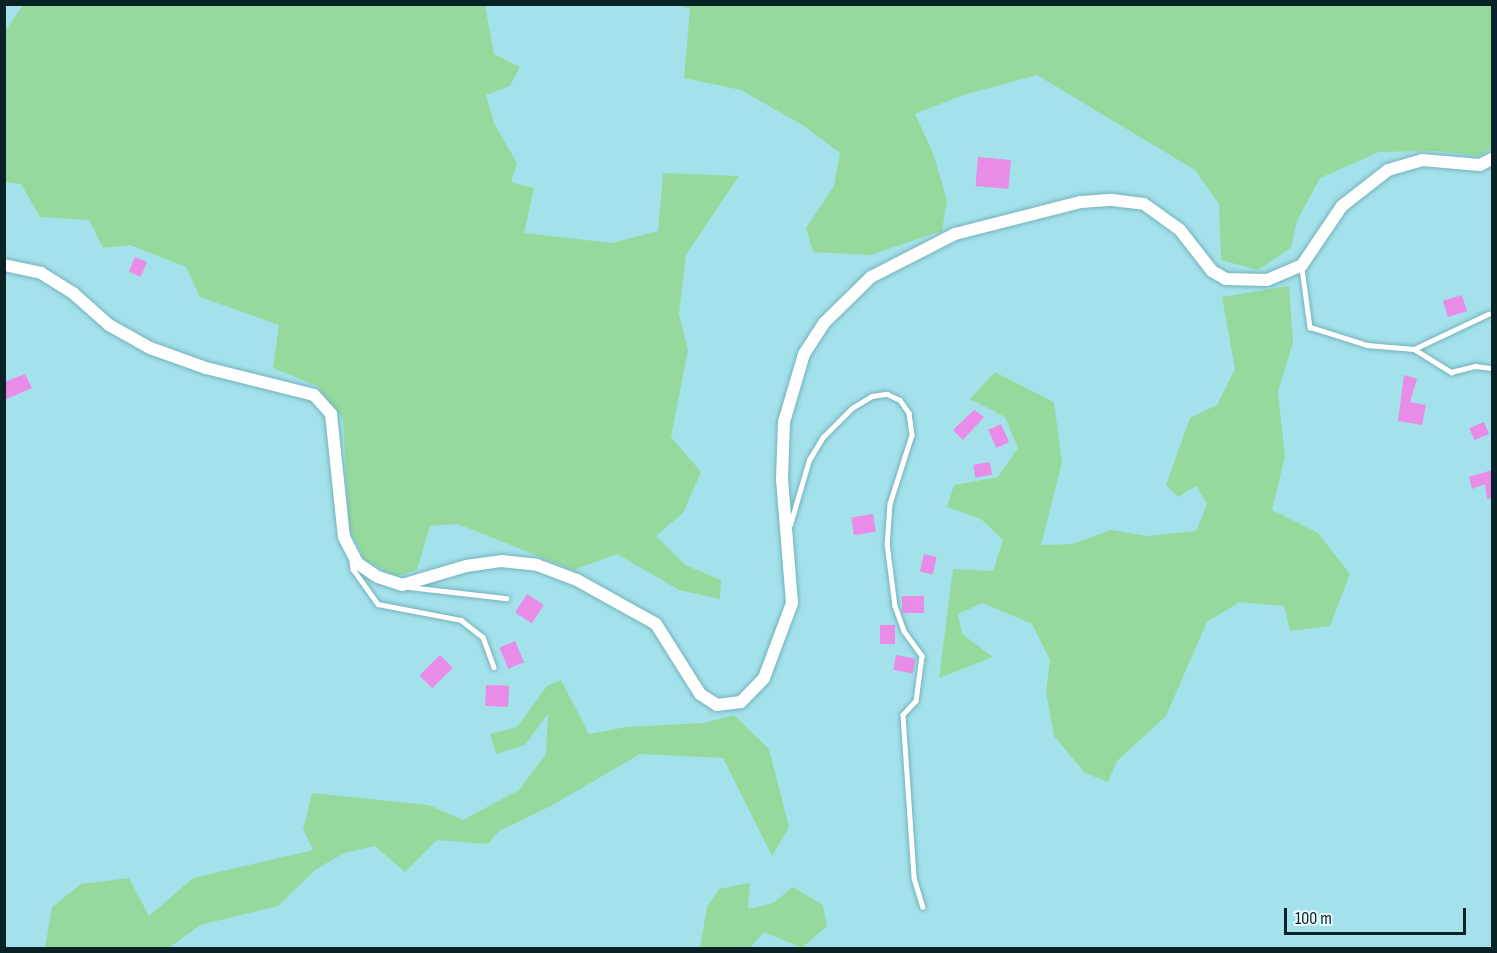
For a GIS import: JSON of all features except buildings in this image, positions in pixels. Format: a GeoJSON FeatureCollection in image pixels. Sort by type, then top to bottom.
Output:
{"type":"FeatureCollection","features":[{"type":"Feature","properties":{"kind":"street"},"geometry":{"type":"LineString","coordinates":[[4,265],[41,273],[74,293],[109,325],[150,348],[206,368],[314,395],[331,414],[339,508],[350,550],[357,563],[378,577],[402,585],[466,566],[501,561],[537,566],[577,580],[656,624],[700,694],[717,705],[741,702],[765,678],[792,603],[788,530],[782,479],[784,422],[804,354],[825,322],[871,277],[955,234],[1082,202],[1112,200],[1144,204],[1180,230],[1212,271],[1226,279],[1267,280],[1302,265],[1342,206],[1388,170],[1422,160],[1480,165],[1492,159]]}},
{"type":"Feature","properties":{"kind":"lane"},"geometry":{"type":"LineString","coordinates":[[1302,265],[1310,327],[1367,345],[1414,349],[1451,372],[1475,366],[1492,368]]}},
{"type":"Feature","properties":{"kind":"lane"},"geometry":{"type":"LineString","coordinates":[[1414,349],[1488,314]]}},
{"type":"Feature","properties":{"kind":"lane"},"geometry":{"type":"LineString","coordinates":[[788,530],[809,460],[822,438],[852,408],[872,396],[887,394],[900,400],[909,413],[912,435],[890,504],[887,543],[895,606],[904,632],[922,656],[916,701],[903,715],[914,878],[923,907]]}},
{"type":"Feature","properties":{"kind":"lane"},"geometry":{"type":"LineString","coordinates":[[350,550],[353,569],[378,604],[461,621],[483,638],[494,667]]}},
{"type":"Feature","properties":{"kind":"lane"},"geometry":{"type":"LineString","coordinates":[[402,585],[438,593],[459,590],[506,598]]}},
{"type":"Feature","properties":{"kind":"green space"},"geometry":{"type":"Polygon","coordinates":[[[23,5],[485,5],[494,54],[520,67],[510,86],[486,95],[494,123],[517,163],[511,182],[534,188],[524,233],[612,243],[658,231],[663,173],[739,176],[686,255],[679,314],[688,350],[671,437],[701,472],[683,513],[656,536],[685,565],[721,580],[720,599],[679,590],[617,554],[573,570],[458,524],[430,526],[417,570],[396,576],[365,560],[349,528],[343,419],[317,386],[273,368],[279,325],[200,297],[186,267],[130,245],[103,248],[89,220],[40,217],[21,184],[5,182],[5,31],[23,5]]]}},
{"type":"Feature","properties":{"kind":"green space"},"geometry":{"type":"Polygon","coordinates":[[[678,5],[1492,5],[1492,147],[1480,156],[1435,151],[1379,152],[1320,178],[1297,221],[1291,248],[1258,270],[1221,260],[1219,204],[1195,170],[1037,75],[963,95],[915,114],[933,153],[947,200],[942,231],[870,255],[813,252],[806,228],[834,186],[840,153],[804,126],[741,90],[684,78],[690,9],[678,5]]]}},
{"type":"Feature","properties":{"kind":"green space"},"geometry":{"type":"Polygon","coordinates":[[[1289,286],[1293,342],[1278,392],[1285,456],[1272,510],[1318,533],[1350,574],[1330,626],[1290,631],[1284,606],[1240,602],[1207,622],[1166,716],[1117,761],[1108,782],[1085,773],[1054,736],[1046,692],[1050,660],[1032,624],[983,603],[958,614],[962,634],[993,657],[939,678],[953,569],[993,571],[1003,540],[981,519],[947,507],[954,485],[998,477],[1018,448],[1005,417],[970,399],[995,372],[1054,402],[1062,463],[1041,545],[1072,544],[1111,530],[1147,536],[1196,531],[1207,504],[1196,486],[1178,497],[1166,485],[1190,418],[1217,405],[1235,369],[1222,297],[1289,286]]]}},
{"type":"Feature","properties":{"kind":"green space"},"geometry":{"type":"Polygon","coordinates":[[[561,680],[589,734],[626,727],[704,723],[734,715],[769,749],[789,827],[772,856],[723,758],[640,754],[551,806],[499,831],[488,844],[437,840],[405,872],[375,846],[344,853],[315,870],[278,906],[200,925],[169,948],[45,948],[52,907],[81,884],[129,878],[149,916],[193,878],[313,850],[303,829],[312,793],[429,805],[463,820],[519,790],[546,754],[548,714],[525,745],[496,754],[490,734],[517,727],[547,686],[561,680]]]}},
{"type":"Feature","properties":{"kind":"green space"},"geometry":{"type":"Polygon","coordinates":[[[750,883],[748,909],[773,903],[793,887],[823,905],[827,926],[802,948],[764,932],[750,948],[700,948],[707,907],[719,889],[750,883]]]}}]}
